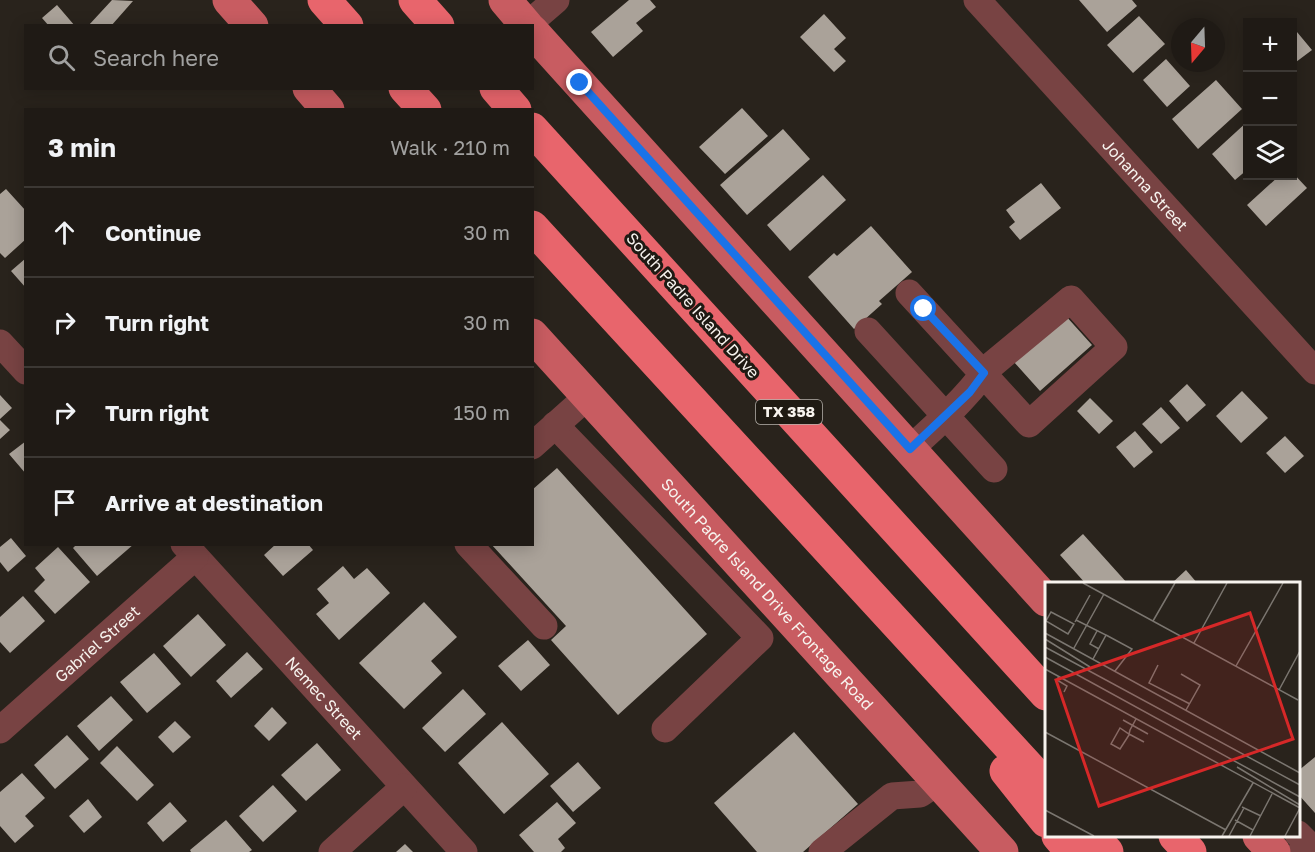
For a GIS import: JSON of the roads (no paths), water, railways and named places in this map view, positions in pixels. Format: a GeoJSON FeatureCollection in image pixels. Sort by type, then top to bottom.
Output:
{"type":"FeatureCollection","features":[{"type":"Feature","properties":{"kind":"highway"},"geometry":{"type":"LineString","coordinates":[[324,0],[345,24]]}},
{"type":"Feature","properties":{"kind":"highway"},"geometry":{"type":"LineString","coordinates":[[415,0],[438,24]]}},
{"type":"Feature","properties":{"kind":"highway"},"geometry":{"type":"LineString","coordinates":[[430,0],[439,24]]}},
{"type":"Feature","properties":{"kind":"highway"},"geometry":{"type":"LineString","coordinates":[[407,90],[423,108]]}},
{"type":"Feature","properties":{"kind":"highway"},"geometry":{"type":"LineString","coordinates":[[498,90],[513,108]]}},
{"type":"Feature","properties":{"kind":"highway","name":"South Padre Island Drive"},"geometry":{"type":"LineString","coordinates":[[534,131],[1045,692]]}},
{"type":"Feature","properties":{"kind":"highway"},"geometry":{"type":"LineString","coordinates":[[534,229],[1045,784]]}},
{"type":"Feature","properties":{"kind":"highway"},"geometry":{"type":"LineString","coordinates":[[827,547],[1045,818]]}},
{"type":"Feature","properties":{"kind":"highway"},"geometry":{"type":"LineString","coordinates":[[1060,837],[1072,852]]}},
{"type":"Feature","properties":{"kind":"highway"},"geometry":{"type":"LineString","coordinates":[[1093,837],[1107,852]]}},
{"type":"Feature","properties":{"kind":"highway"},"geometry":{"type":"LineString","coordinates":[[1176,837],[1190,852]]}},
{"type":"Feature","properties":{"kind":"main road"},"geometry":{"type":"LineString","coordinates":[[229,0],[250,24]]}},
{"type":"Feature","properties":{"kind":"main road"},"geometry":{"type":"LineString","coordinates":[[505,0],[526,24]]}},
{"type":"Feature","properties":{"kind":"main road"},"geometry":{"type":"LineString","coordinates":[[534,33],[1045,598]]}},
{"type":"Feature","properties":{"kind":"main road"},"geometry":{"type":"LineString","coordinates":[[311,90],[326,108]]}},
{"type":"Feature","properties":{"kind":"main road","name":"South Padre Island Drive Frontage Road"},"geometry":{"type":"LineString","coordinates":[[534,337],[1002,852]]}},
{"type":"Feature","properties":{"kind":"main road"},"geometry":{"type":"LineString","coordinates":[[1261,837],[1274,852]]}},
{"type":"Feature","properties":{"kind":"street"},"geometry":{"type":"LineString","coordinates":[[528,24],[556,0]]}},
{"type":"Feature","properties":{"kind":"street","name":"Johanna Street"},"geometry":{"type":"LineString","coordinates":[[977,0],[1315,371]]}},
{"type":"Feature","properties":{"kind":"street"},"geometry":{"type":"LineString","coordinates":[[909,293],[984,373],[1029,424],[1114,346],[1071,299],[988,368],[984,373],[970,392],[910,449]]}},
{"type":"Feature","properties":{"kind":"street"},"geometry":{"type":"LineString","coordinates":[[868,331],[994,469]]}},
{"type":"Feature","properties":{"kind":"street"},"geometry":{"type":"LineString","coordinates":[[0,343],[24,369]]}},
{"type":"Feature","properties":{"kind":"street"},"geometry":{"type":"LineString","coordinates":[[534,444],[588,396]]}},
{"type":"Feature","properties":{"kind":"street"},"geometry":{"type":"LineString","coordinates":[[555,425],[760,638]]}},
{"type":"Feature","properties":{"kind":"street"},"geometry":{"type":"LineString","coordinates":[[648,521],[677,494]]}},
{"type":"Feature","properties":{"kind":"street"},"geometry":{"type":"LineString","coordinates":[[470,546],[544,626]]}},
{"type":"Feature","properties":{"kind":"street","name":"Gabriel Street"},"geometry":{"type":"LineString","coordinates":[[0,730],[189,551]]}},
{"type":"Feature","properties":{"kind":"street","name":"Nemec Street"},"geometry":{"type":"LineString","coordinates":[[189,551],[464,852]]}},
{"type":"Feature","properties":{"kind":"street"},"geometry":{"type":"LineString","coordinates":[[715,591],[741,565]]}},
{"type":"Feature","properties":{"kind":"street"},"geometry":{"type":"LineString","coordinates":[[665,729],[786,615]]}},
{"type":"Feature","properties":{"kind":"street"},"geometry":{"type":"LineString","coordinates":[[822,852],[892,796],[920,794],[938,782]]}},
{"type":"Feature","properties":{"kind":"street"},"geometry":{"type":"LineString","coordinates":[[332,852],[404,787]]}},
{"type":"Feature","properties":{"kind":"street"},"geometry":{"type":"LineString","coordinates":[[1300,835],[1309,845],[1301,852]]}}]}
